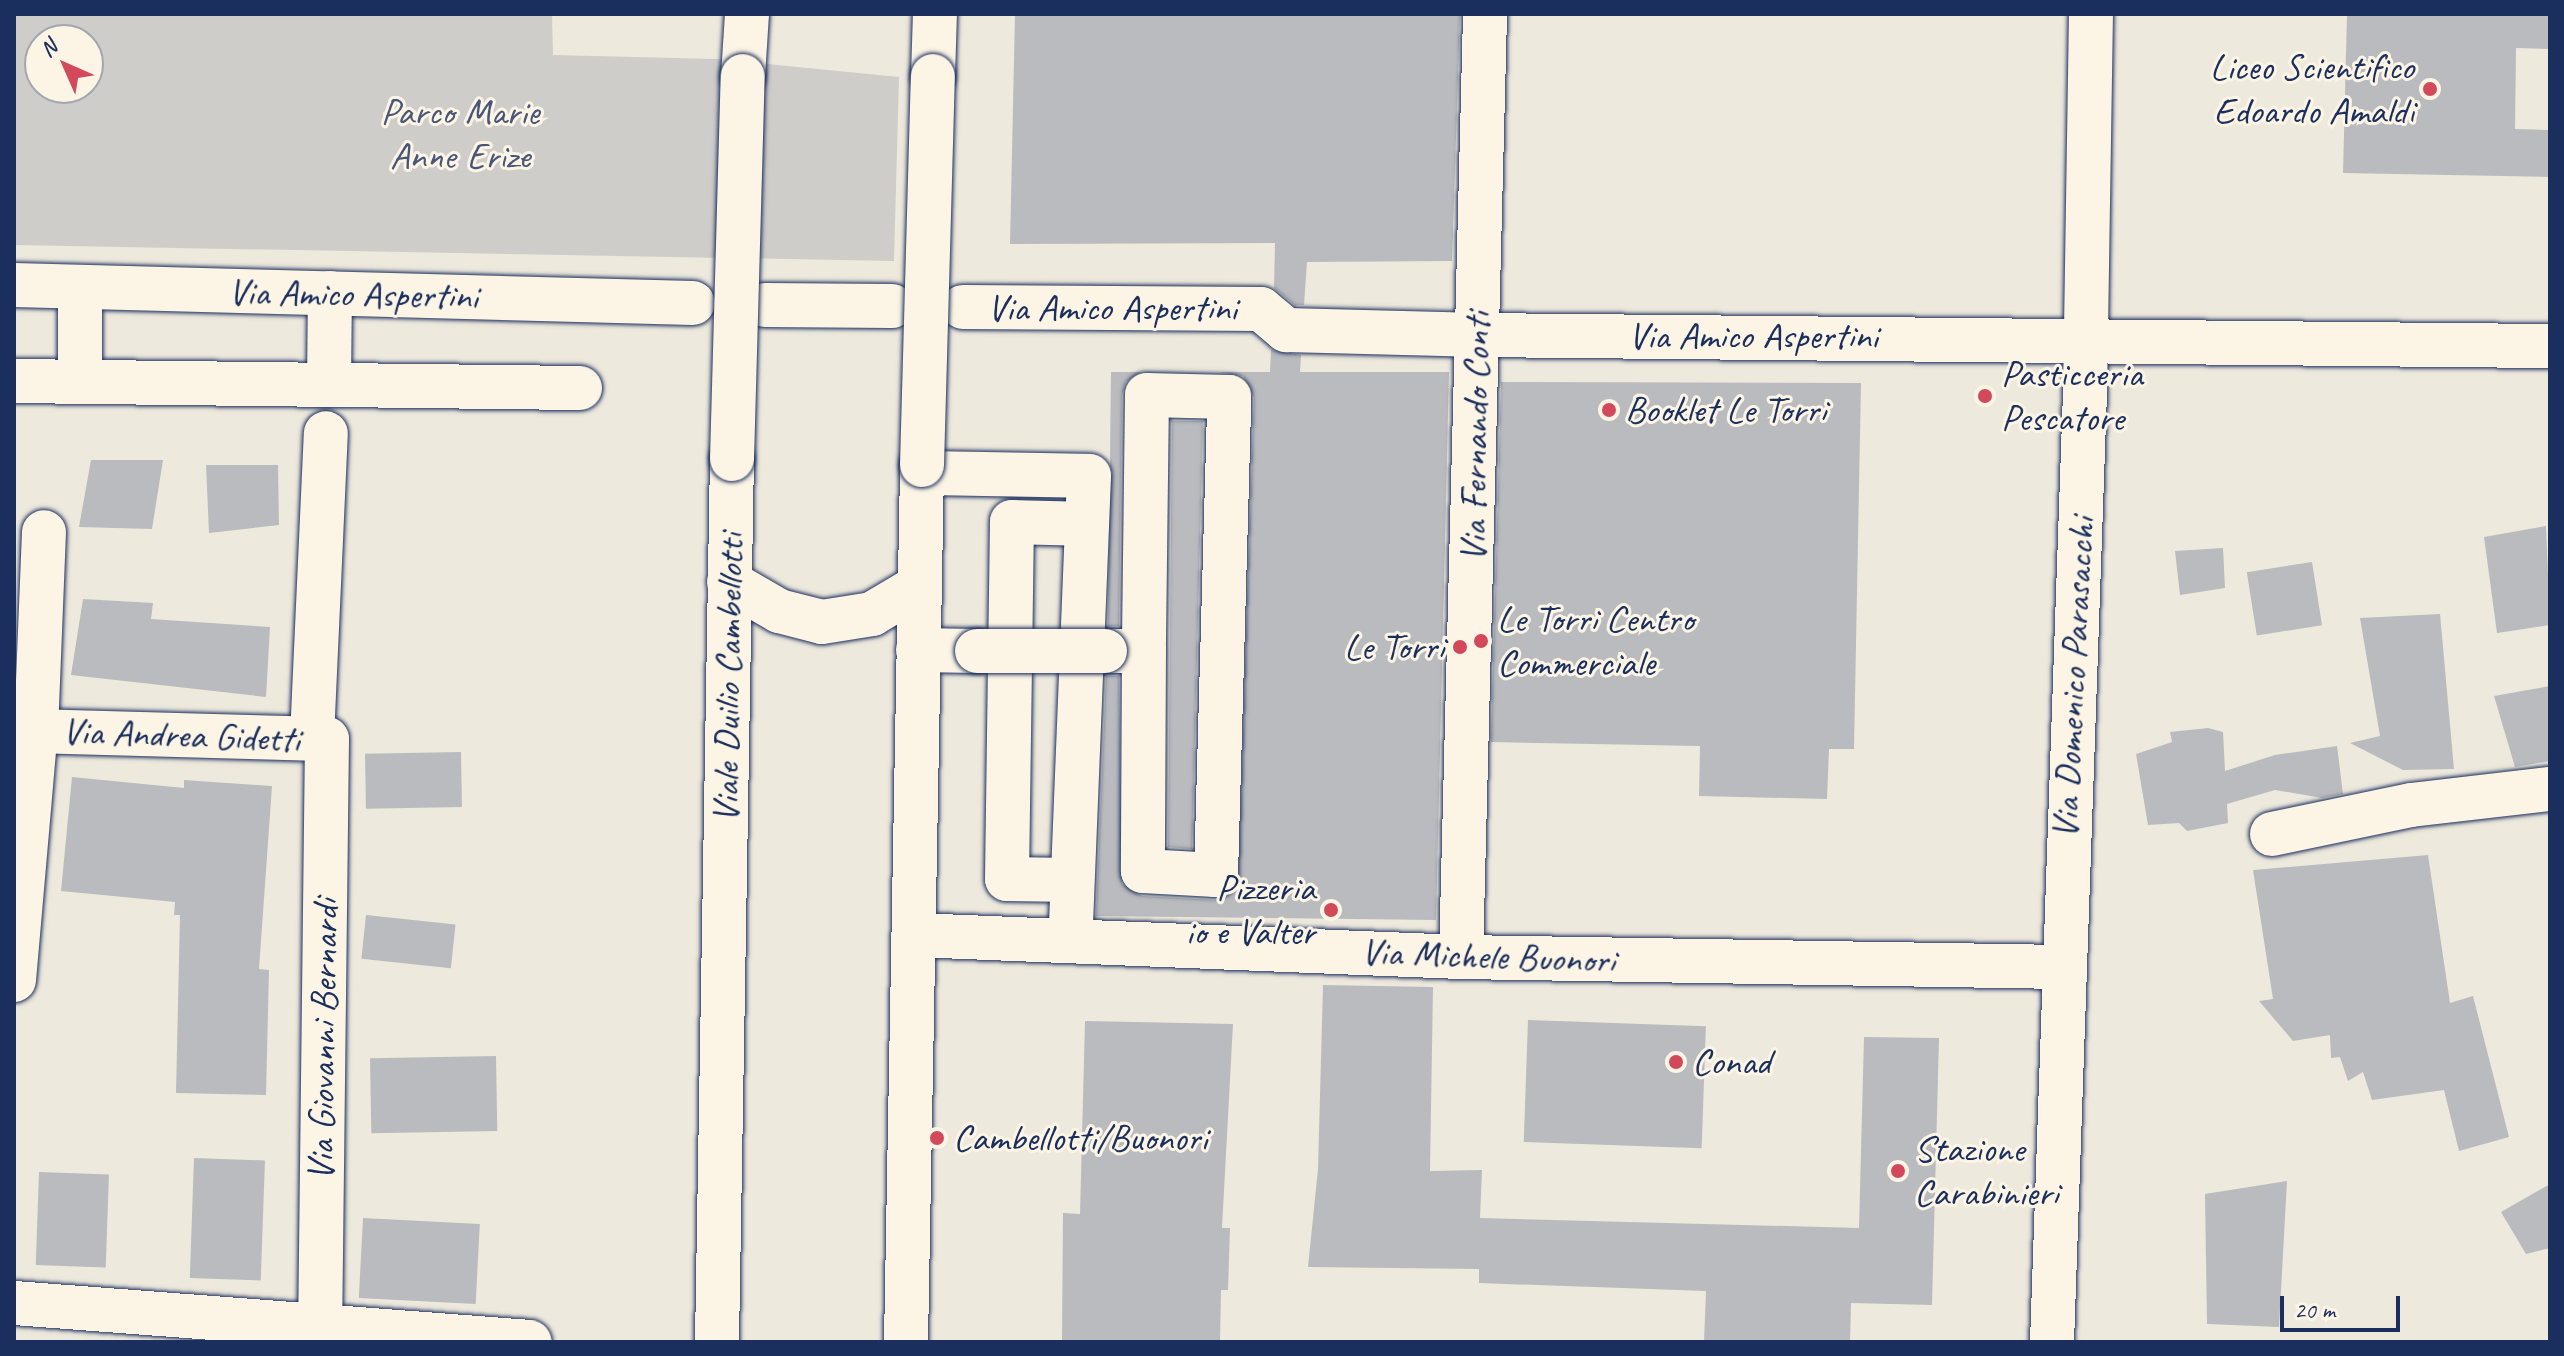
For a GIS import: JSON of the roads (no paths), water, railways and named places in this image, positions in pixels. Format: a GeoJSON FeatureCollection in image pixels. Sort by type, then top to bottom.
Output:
{"type":"FeatureCollection","features":[{"type":"Feature","properties":{"kind":"street","name":"Viale Duilio Cambellotti"},"geometry":{"type":"LineString","coordinates":[[717,1342],[729,582],[747,14]]}},
{"type":"Feature","properties":{"kind":"street"},"geometry":{"type":"LineString","coordinates":[[906,1342],[919,586],[935,14]]}},
{"type":"Feature","properties":{"kind":"street","name":"Via Fernando Conti"},"geometry":{"type":"LineString","coordinates":[[1461,957],[1485,14]]}},
{"type":"Feature","properties":{"kind":"street","name":"Via Domenico Parasacchi"},"geometry":{"type":"LineString","coordinates":[[2052,1342],[2062,967],[2086,337],[2091,14]]}},
{"type":"Feature","properties":{"kind":"street","name":"Via Amico Aspertini"},"geometry":{"type":"LineString","coordinates":[[14,285],[693,303]]}},
{"type":"Feature","properties":{"kind":"street"},"geometry":{"type":"LineString","coordinates":[[80,287],[80,382]]}},
{"type":"Feature","properties":{"kind":"street"},"geometry":{"type":"LineString","coordinates":[[329,384],[330,293]]}},
{"type":"Feature","properties":{"kind":"street"},"geometry":{"type":"LineString","coordinates":[[765,305],[892,306]]}},
{"type":"Feature","properties":{"kind":"street","name":"Via Amico Aspertini"},"geometry":{"type":"LineString","coordinates":[[963,307],[1261,309],[1286,330],[1477,335],[2086,337],[2550,346]]}},
{"type":"Feature","properties":{"kind":"street"},"geometry":{"type":"LineString","coordinates":[[14,381],[580,388]]}},
{"type":"Feature","properties":{"kind":"street"},"geometry":{"type":"LineString","coordinates":[[1147,395],[1229,397],[1216,875],[1143,871],[1125,651],[1147,395]]}},
{"type":"Feature","properties":{"kind":"street","name":"Via Giovanni Bernardi"},"geometry":{"type":"LineString","coordinates":[[320,1334],[319,738],[326,433]]}},
{"type":"Feature","properties":{"kind":"street"},"geometry":{"type":"LineString","coordinates":[[922,469],[1089,476],[1070,940]]}},
{"type":"Feature","properties":{"kind":"street"},"geometry":{"type":"LineString","coordinates":[[1072,880],[1007,879],[1012,522],[1087,524]]}},
{"type":"Feature","properties":{"kind":"street"},"geometry":{"type":"LineString","coordinates":[[14,980],[36,731],[44,532]]}},
{"type":"Feature","properties":{"kind":"street"},"geometry":{"type":"LineString","coordinates":[[729,582],[779,611],[822,622],[872,614],[919,586]]}},
{"type":"Feature","properties":{"kind":"street"},"geometry":{"type":"LineString","coordinates":[[918,650],[1125,651]]}},
{"type":"Feature","properties":{"kind":"street","name":"Via Andrea Gidetti"},"geometry":{"type":"LineString","coordinates":[[36,731],[319,738]]}},
{"type":"Feature","properties":{"kind":"street"},"geometry":{"type":"LineString","coordinates":[[2272,834],[2411,805],[2550,789]]}},
{"type":"Feature","properties":{"kind":"street","name":"Via Michele Buonori"},"geometry":{"type":"LineString","coordinates":[[915,935],[1461,957],[2062,967]]}},
{"type":"Feature","properties":{"kind":"street"},"geometry":{"type":"LineString","coordinates":[[14,1303],[320,1334],[530,1342]]}},
{"type":"Feature","properties":{"kind":"place","name":"Liceo Scientifico Edoardo Amaldi"},"geometry":{"type":"Point","coordinates":[2430,89]}},
{"type":"Feature","properties":{"kind":"place","name":"Pasticceria Pescatore"},"geometry":{"type":"Point","coordinates":[1985,396]}},
{"type":"Feature","properties":{"kind":"place","name":"Booklet Le Torri"},"geometry":{"type":"Point","coordinates":[1609,410]}},
{"type":"Feature","properties":{"kind":"place","name":"Le Torri Centro Commerciale"},"geometry":{"type":"Point","coordinates":[1481,641]}},
{"type":"Feature","properties":{"kind":"place","name":"Le Torri"},"geometry":{"type":"Point","coordinates":[1460,647]}},
{"type":"Feature","properties":{"kind":"place","name":"Pizzeria io e Valter"},"geometry":{"type":"Point","coordinates":[1331,910]}},
{"type":"Feature","properties":{"kind":"place","name":"Conad"},"geometry":{"type":"Point","coordinates":[1676,1062]}},
{"type":"Feature","properties":{"kind":"place","name":"Cambellotti/Buonori"},"geometry":{"type":"Point","coordinates":[937,1138]}},
{"type":"Feature","properties":{"kind":"place","name":"Stazione Carabinieri"},"geometry":{"type":"Point","coordinates":[1898,1171]}},
{"type":"Feature","properties":{"kind":"park label","name":"Parco Marie Anne Erize"},"geometry":{"type":"Point","coordinates":[460,134]}}]}
